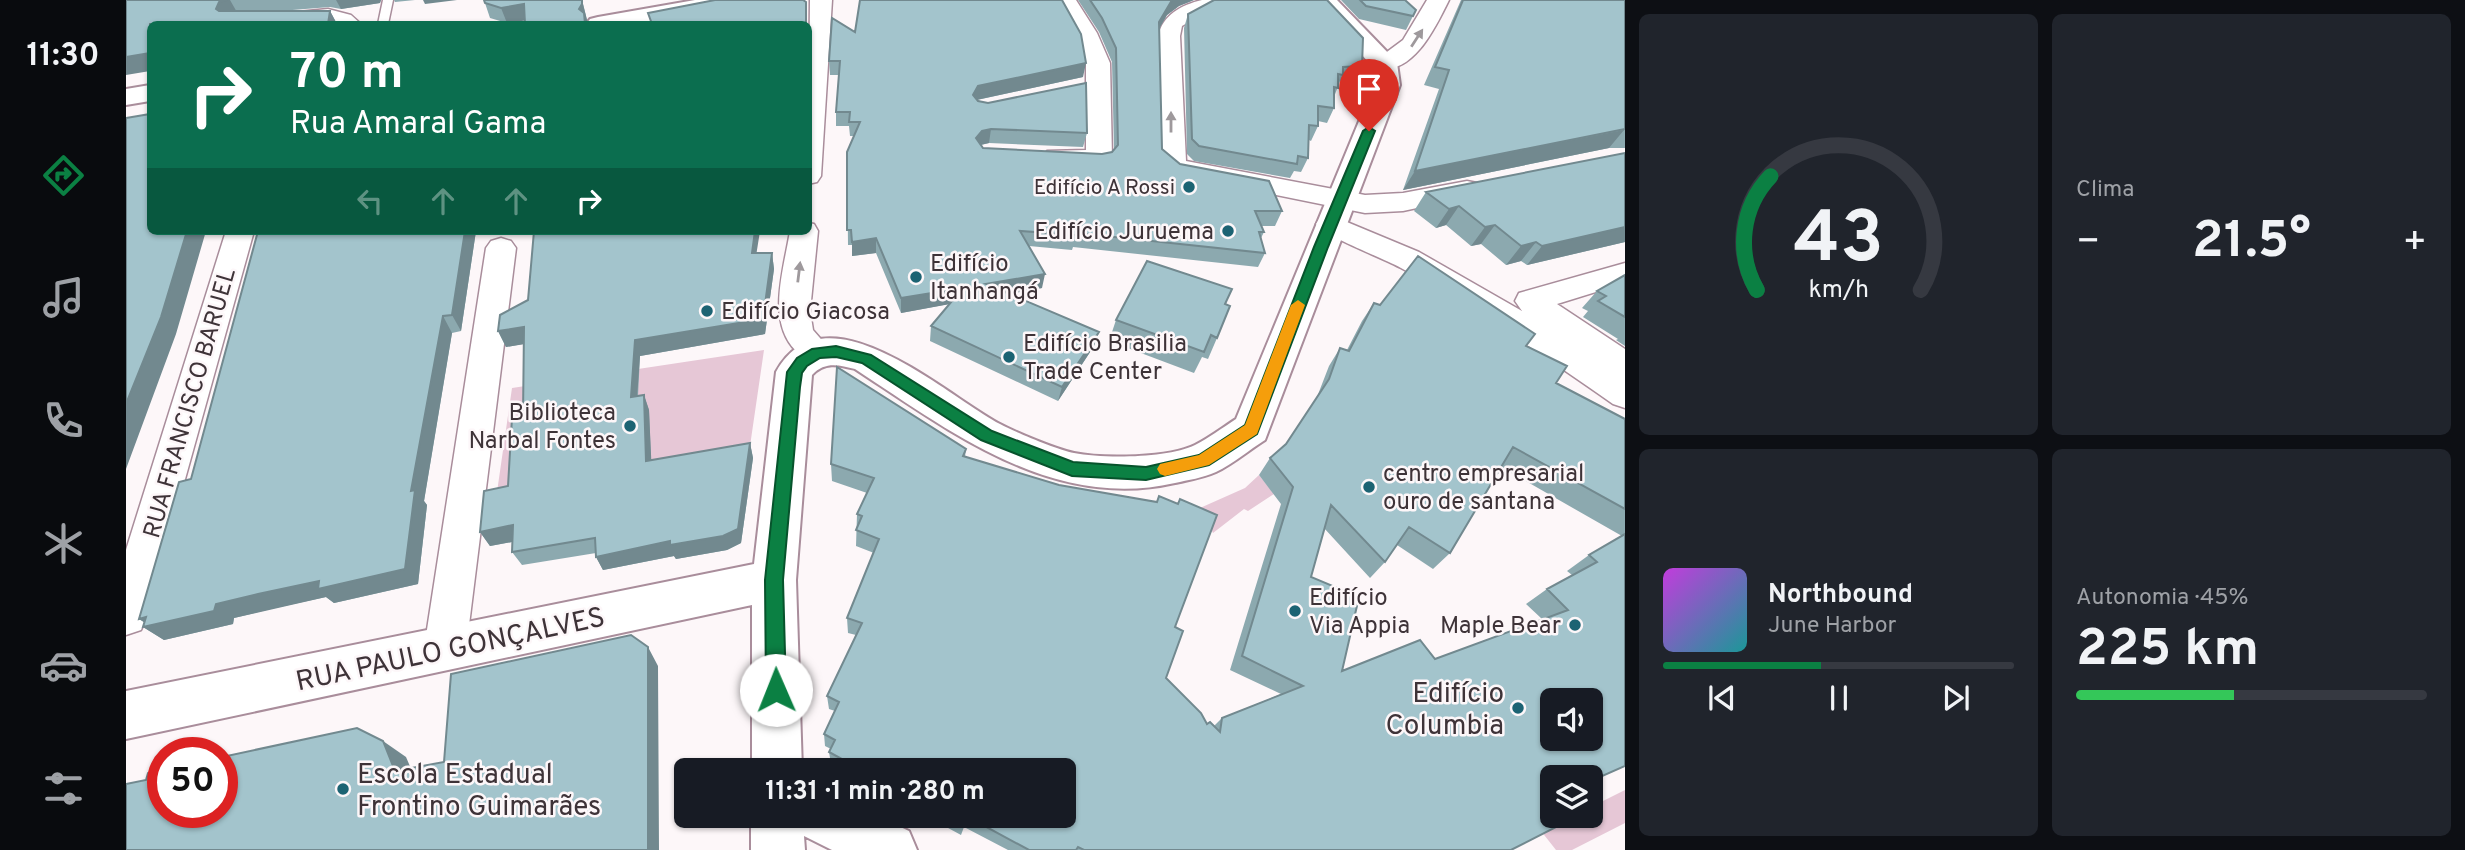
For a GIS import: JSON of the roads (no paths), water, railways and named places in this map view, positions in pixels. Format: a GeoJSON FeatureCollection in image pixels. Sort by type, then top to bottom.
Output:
{"type":"FeatureCollection","features":[{"type":"Feature","properties":{"kind":"main road"},"geometry":{"type":"LineString","coordinates":[[615,21],[735,0]]}},
{"type":"Feature","properties":{"kind":"main road"},"geometry":{"type":"LineString","coordinates":[[777,758],[774,580],[794,372],[802,362],[817,353],[836,351],[866,358],[987,435],[1072,469],[1146,473],[1203,460],[1251,429],[1387,85],[1384,63],[1324,0]]}},
{"type":"Feature","properties":{"kind":"main road"},"geometry":{"type":"LineString","coordinates":[[126,97],[147,94]]}},
{"type":"Feature","properties":{"kind":"main road","name":"RUA PAULO GONÇALVES"},"geometry":{"type":"LineString","coordinates":[[126,715],[774,580]]}},
{"type":"Feature","properties":{"kind":"main road"},"geometry":{"type":"LineString","coordinates":[[777,828],[778,850]]}},
{"type":"Feature","properties":{"kind":"main road"},"geometry":{"type":"LineString","coordinates":[[845,828],[890,850]]}},
{"type":"Feature","properties":{"kind":"street"},"geometry":{"type":"LineString","coordinates":[[812,122],[821,0]]}},
{"type":"Feature","properties":{"kind":"street"},"geometry":{"type":"LineString","coordinates":[[1031,155],[1099,158],[1098,63],[1086,33],[1065,0]]}},
{"type":"Feature","properties":{"kind":"street"},"geometry":{"type":"LineString","coordinates":[[1229,0],[1199,7],[1172,23],[1169,36],[1172,162],[1185,170],[1336,212],[1370,239],[1500,309],[1625,396]]}},
{"type":"Feature","properties":{"kind":"street"},"geometry":{"type":"LineString","coordinates":[[1384,63],[1404,54],[1416,43],[1438,0]]}},
{"type":"Feature","properties":{"kind":"street"},"geometry":{"type":"LineString","coordinates":[[264,21],[330,16],[346,21]]}},
{"type":"Feature","properties":{"kind":"street"},"geometry":{"type":"LineString","coordinates":[[1073,89],[1098,84]]}},
{"type":"Feature","properties":{"kind":"street"},"geometry":{"type":"LineString","coordinates":[[1336,212],[1494,183]]}},
{"type":"Feature","properties":{"kind":"street","name":"RUA FRANCISCO BARUEL"},"geometry":{"type":"LineString","coordinates":[[126,616],[239,235]]}},
{"type":"Feature","properties":{"kind":"street"},"geometry":{"type":"LineString","coordinates":[[804,235],[794,311],[798,334],[817,353]]}},
{"type":"Feature","properties":{"kind":"street"},"geometry":{"type":"LineString","coordinates":[[445,649],[501,248]]}},
{"type":"Feature","properties":{"kind":"street"},"geometry":{"type":"LineString","coordinates":[[1625,273],[1530,301],[1625,365]]}},
{"type":"Feature","properties":{"kind":"lane"},"geometry":{"type":"LineString","coordinates":[[384,21],[388,0]]}},
{"type":"Feature","properties":{"kind":"place","name":"Edifício A Rossi"},"geometry":{"type":"Point","coordinates":[1189,187]}},
{"type":"Feature","properties":{"kind":"place","name":"Edifício Juruema"},"geometry":{"type":"Point","coordinates":[1228,231]}},
{"type":"Feature","properties":{"kind":"place","name":"Edifício Itanhangá"},"geometry":{"type":"Point","coordinates":[916,277]}},
{"type":"Feature","properties":{"kind":"place","name":"Edifício Giacosa"},"geometry":{"type":"Point","coordinates":[707,311]}},
{"type":"Feature","properties":{"kind":"place","name":"Edifício Brasilia Trade Center"},"geometry":{"type":"Point","coordinates":[1009,357]}},
{"type":"Feature","properties":{"kind":"place","name":"Biblioteca Narbal Fontes"},"geometry":{"type":"Point","coordinates":[630,426]}},
{"type":"Feature","properties":{"kind":"place","name":"centro empresarial ouro de santana"},"geometry":{"type":"Point","coordinates":[1369,487]}},
{"type":"Feature","properties":{"kind":"place","name":"Edifício Via Appia"},"geometry":{"type":"Point","coordinates":[1295,611]}},
{"type":"Feature","properties":{"kind":"place","name":"Maple Bear"},"geometry":{"type":"Point","coordinates":[1575,625]}},
{"type":"Feature","properties":{"kind":"place","name":"Edifício Columbia"},"geometry":{"type":"Point","coordinates":[1518,708]}},
{"type":"Feature","properties":{"kind":"place","name":"Escola Estadual Frontino Guimarães"},"geometry":{"type":"Point","coordinates":[343,789]}}]}
